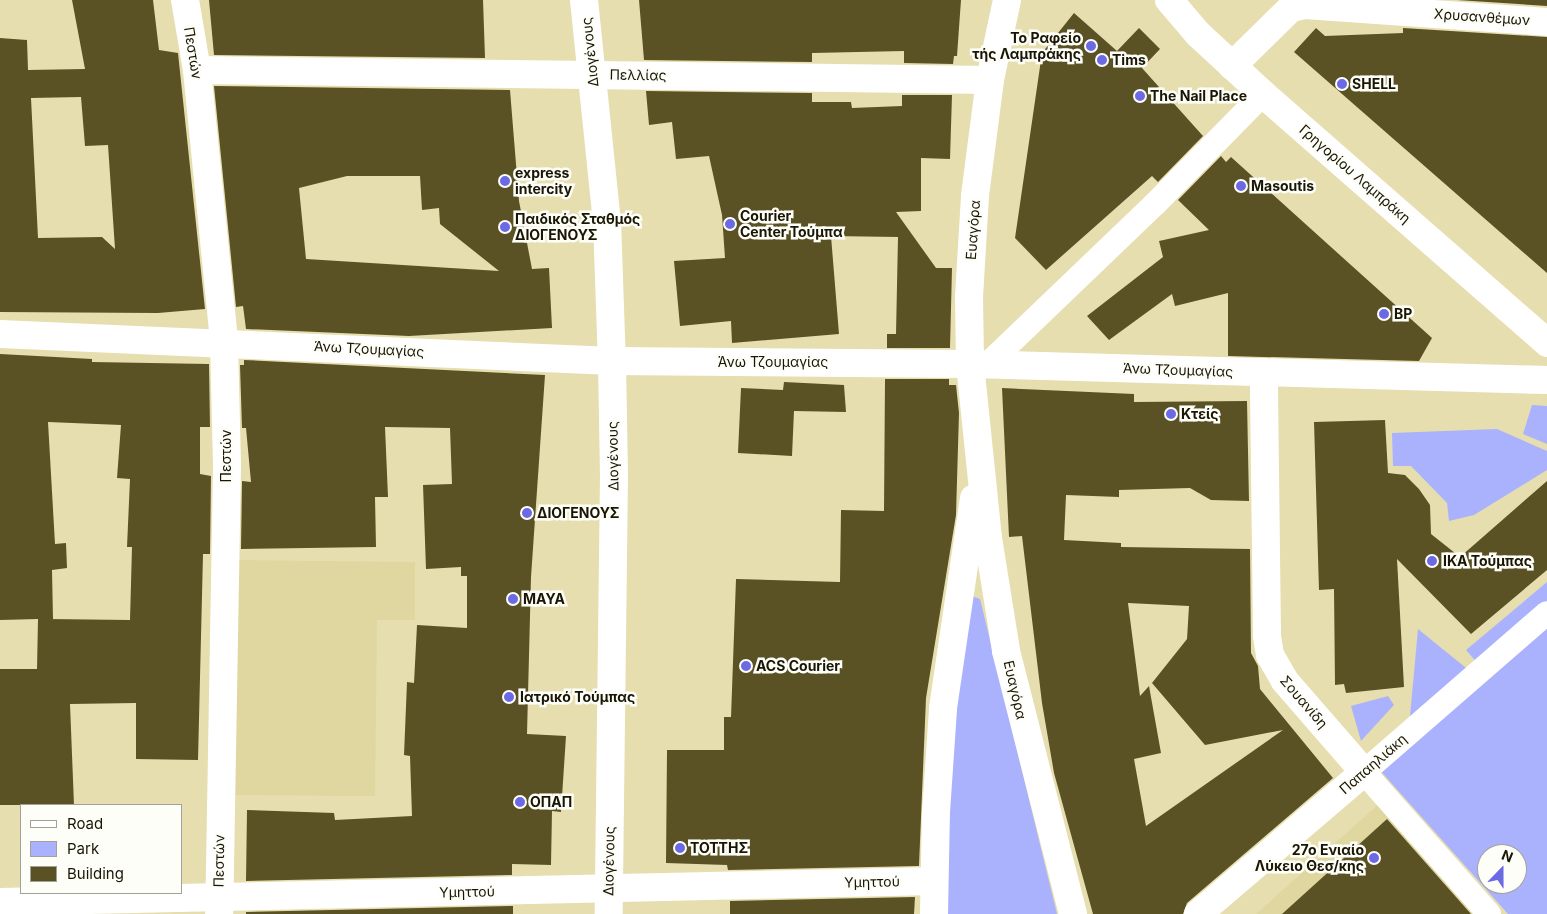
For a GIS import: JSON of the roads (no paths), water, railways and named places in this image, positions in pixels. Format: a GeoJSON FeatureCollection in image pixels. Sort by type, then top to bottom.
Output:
{"type":"FeatureCollection","features":[{"type":"Feature","properties":{"kind":"street","name":"Πεστών"},"geometry":{"type":"LineString","coordinates":[[185,0],[197,70],[224,342],[226,466],[219,906]]}},
{"type":"Feature","properties":{"kind":"street","name":"Διογένους"},"geometry":{"type":"LineString","coordinates":[[584,0],[607,222],[612,361],[614,474],[609,901]]}},
{"type":"Feature","properties":{"kind":"street","name":"Ευαγόρα"},"geometry":{"type":"LineString","coordinates":[[1007,0],[990,80],[972,232],[979,364],[979,462],[1006,651],[1073,914]]}},
{"type":"Feature","properties":{"kind":"street","name":"Γρηγορίου Λαμπράκη"},"geometry":{"type":"LineString","coordinates":[[1169,0],[1198,34],[1232,66],[1547,343]]}},
{"type":"Feature","properties":{"kind":"street","name":"Χρυσανθέμων"},"geometry":{"type":"LineString","coordinates":[[1232,66],[1291,8],[1305,5],[1353,3],[1547,22]]}},
{"type":"Feature","properties":{"kind":"street","name":"Πελλίας"},"geometry":{"type":"LineString","coordinates":[[197,70],[990,80]]}},
{"type":"Feature","properties":{"kind":"street"},"geometry":{"type":"LineString","coordinates":[[979,364],[1155,204],[1263,94]]}},
{"type":"Feature","properties":{"kind":"street","name":"Άνω Τζουμαγίας"},"geometry":{"type":"LineString","coordinates":[[0,334],[224,342],[612,361],[979,364],[1547,380]]}},
{"type":"Feature","properties":{"kind":"street","name":"Σουανίδη"},"geometry":{"type":"LineString","coordinates":[[1264,372],[1270,655],[1285,681],[1489,914]]}},
{"type":"Feature","properties":{"kind":"street","name":"Ευαγόρα"},"geometry":{"type":"LineString","coordinates":[[934,914],[943,708],[979,462]]}},
{"type":"Feature","properties":{"kind":"street","name":"Παπαηλιάκη"},"geometry":{"type":"LineString","coordinates":[[1198,914],[1547,613]]}},
{"type":"Feature","properties":{"kind":"street","name":"Υμηττού"},"geometry":{"type":"LineString","coordinates":[[0,902],[219,906],[609,901],[934,881]]}},
{"type":"Feature","properties":{"kind":"place","name":"Το Ραφείο τής Λαμπράκης"},"geometry":{"type":"Point","coordinates":[1091,46]}},
{"type":"Feature","properties":{"kind":"place","name":"Tims"},"geometry":{"type":"Point","coordinates":[1102,60]}},
{"type":"Feature","properties":{"kind":"place","name":"SHELL"},"geometry":{"type":"Point","coordinates":[1342,84]}},
{"type":"Feature","properties":{"kind":"place","name":"The Nail Place"},"geometry":{"type":"Point","coordinates":[1140,96]}},
{"type":"Feature","properties":{"kind":"place","name":"express intercity"},"geometry":{"type":"Point","coordinates":[505,181]}},
{"type":"Feature","properties":{"kind":"place","name":"Masoutis"},"geometry":{"type":"Point","coordinates":[1241,186]}},
{"type":"Feature","properties":{"kind":"place","name":"Courier Center Τούμπα"},"geometry":{"type":"Point","coordinates":[730,224]}},
{"type":"Feature","properties":{"kind":"place","name":"Παιδικός Σταθμός ΔΙΟΓΕΝΟΥΣ"},"geometry":{"type":"Point","coordinates":[505,227]}},
{"type":"Feature","properties":{"kind":"place","name":"BP"},"geometry":{"type":"Point","coordinates":[1384,314]}},
{"type":"Feature","properties":{"kind":"place","name":"Κτείς"},"geometry":{"type":"Point","coordinates":[1171,414]}},
{"type":"Feature","properties":{"kind":"place","name":"ΔΙΟΓΕΝΟΥΣ"},"geometry":{"type":"Point","coordinates":[527,513]}},
{"type":"Feature","properties":{"kind":"place","name":"ΙΚΑ Τούμπας"},"geometry":{"type":"Point","coordinates":[1432,561]}},
{"type":"Feature","properties":{"kind":"place","name":"MAYA"},"geometry":{"type":"Point","coordinates":[513,599]}},
{"type":"Feature","properties":{"kind":"place","name":"ACS Courier"},"geometry":{"type":"Point","coordinates":[746,666]}},
{"type":"Feature","properties":{"kind":"place","name":"Ιατρικό Τούμπας"},"geometry":{"type":"Point","coordinates":[509,697]}},
{"type":"Feature","properties":{"kind":"place","name":"ΟΠΑΠ"},"geometry":{"type":"Point","coordinates":[520,802]}},
{"type":"Feature","properties":{"kind":"place","name":"ΤΟΤΤΗΣ"},"geometry":{"type":"Point","coordinates":[680,848]}},
{"type":"Feature","properties":{"kind":"place","name":"27o Ενιαίο Λύκειο Θεσ/κης"},"geometry":{"type":"Point","coordinates":[1374,858]}}]}
